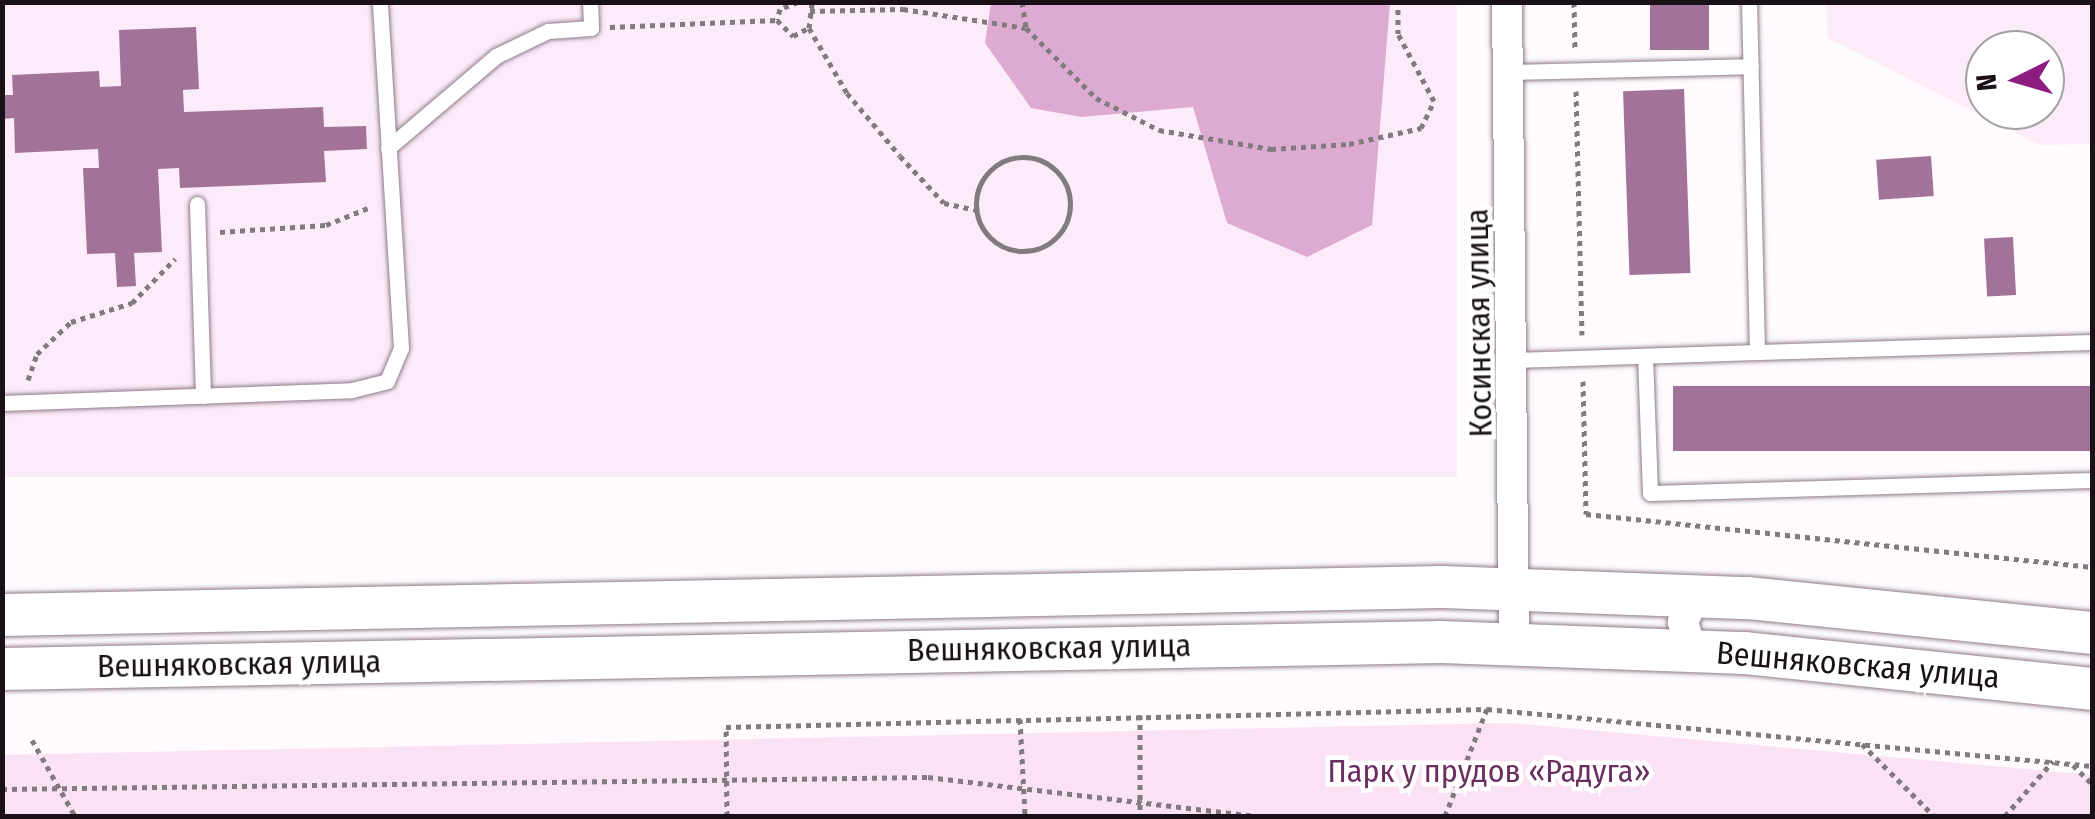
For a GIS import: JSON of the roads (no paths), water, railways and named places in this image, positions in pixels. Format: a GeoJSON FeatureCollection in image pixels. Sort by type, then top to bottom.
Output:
{"type":"FeatureCollection","features":[{"type":"Feature","properties":{"kind":"main road","name":"Вешняковская улица"},"geometry":{"type":"LineString","coordinates":[[2,615],[1515,588],[1712,596],[2092,634]]}},
{"type":"Feature","properties":{"kind":"main road","name":"Вешняковская улица"},"geometry":{"type":"LineString","coordinates":[[2,669],[1514,643],[1709,651],[2092,689]]}},
{"type":"Feature","properties":{"kind":"street","name":"Косинская улица"},"geometry":{"type":"LineString","coordinates":[[1507,2],[1515,360],[1514,643]]}},
{"type":"Feature","properties":{"kind":"street"},"geometry":{"type":"LineString","coordinates":[[1709,651],[1690,642],[1682,622],[1692,603],[1712,596]]}},
{"type":"Feature","properties":{"kind":"lane"},"geometry":{"type":"LineString","coordinates":[[2,403],[352,390],[386,381],[401,348],[380,2]]}},
{"type":"Feature","properties":{"kind":"lane"},"geometry":{"type":"LineString","coordinates":[[388,148],[496,56],[548,32],[591,28],[590,2]]}},
{"type":"Feature","properties":{"kind":"lane"},"geometry":{"type":"LineString","coordinates":[[1750,2],[1758,352]]}},
{"type":"Feature","properties":{"kind":"lane"},"geometry":{"type":"LineString","coordinates":[[1508,72],[1751,66]]}},
{"type":"Feature","properties":{"kind":"lane"},"geometry":{"type":"LineString","coordinates":[[196,204],[203,396]]}},
{"type":"Feature","properties":{"kind":"lane"},"geometry":{"type":"LineString","coordinates":[[1515,360],[2092,342]]}},
{"type":"Feature","properties":{"kind":"lane"},"geometry":{"type":"LineString","coordinates":[[1646,356],[1650,493],[2092,480]]}},
{"type":"Feature","properties":{"kind":"park label","name":"Парк у прудов «Радуга»"},"geometry":{"type":"Point","coordinates":[1489,771]}}]}
